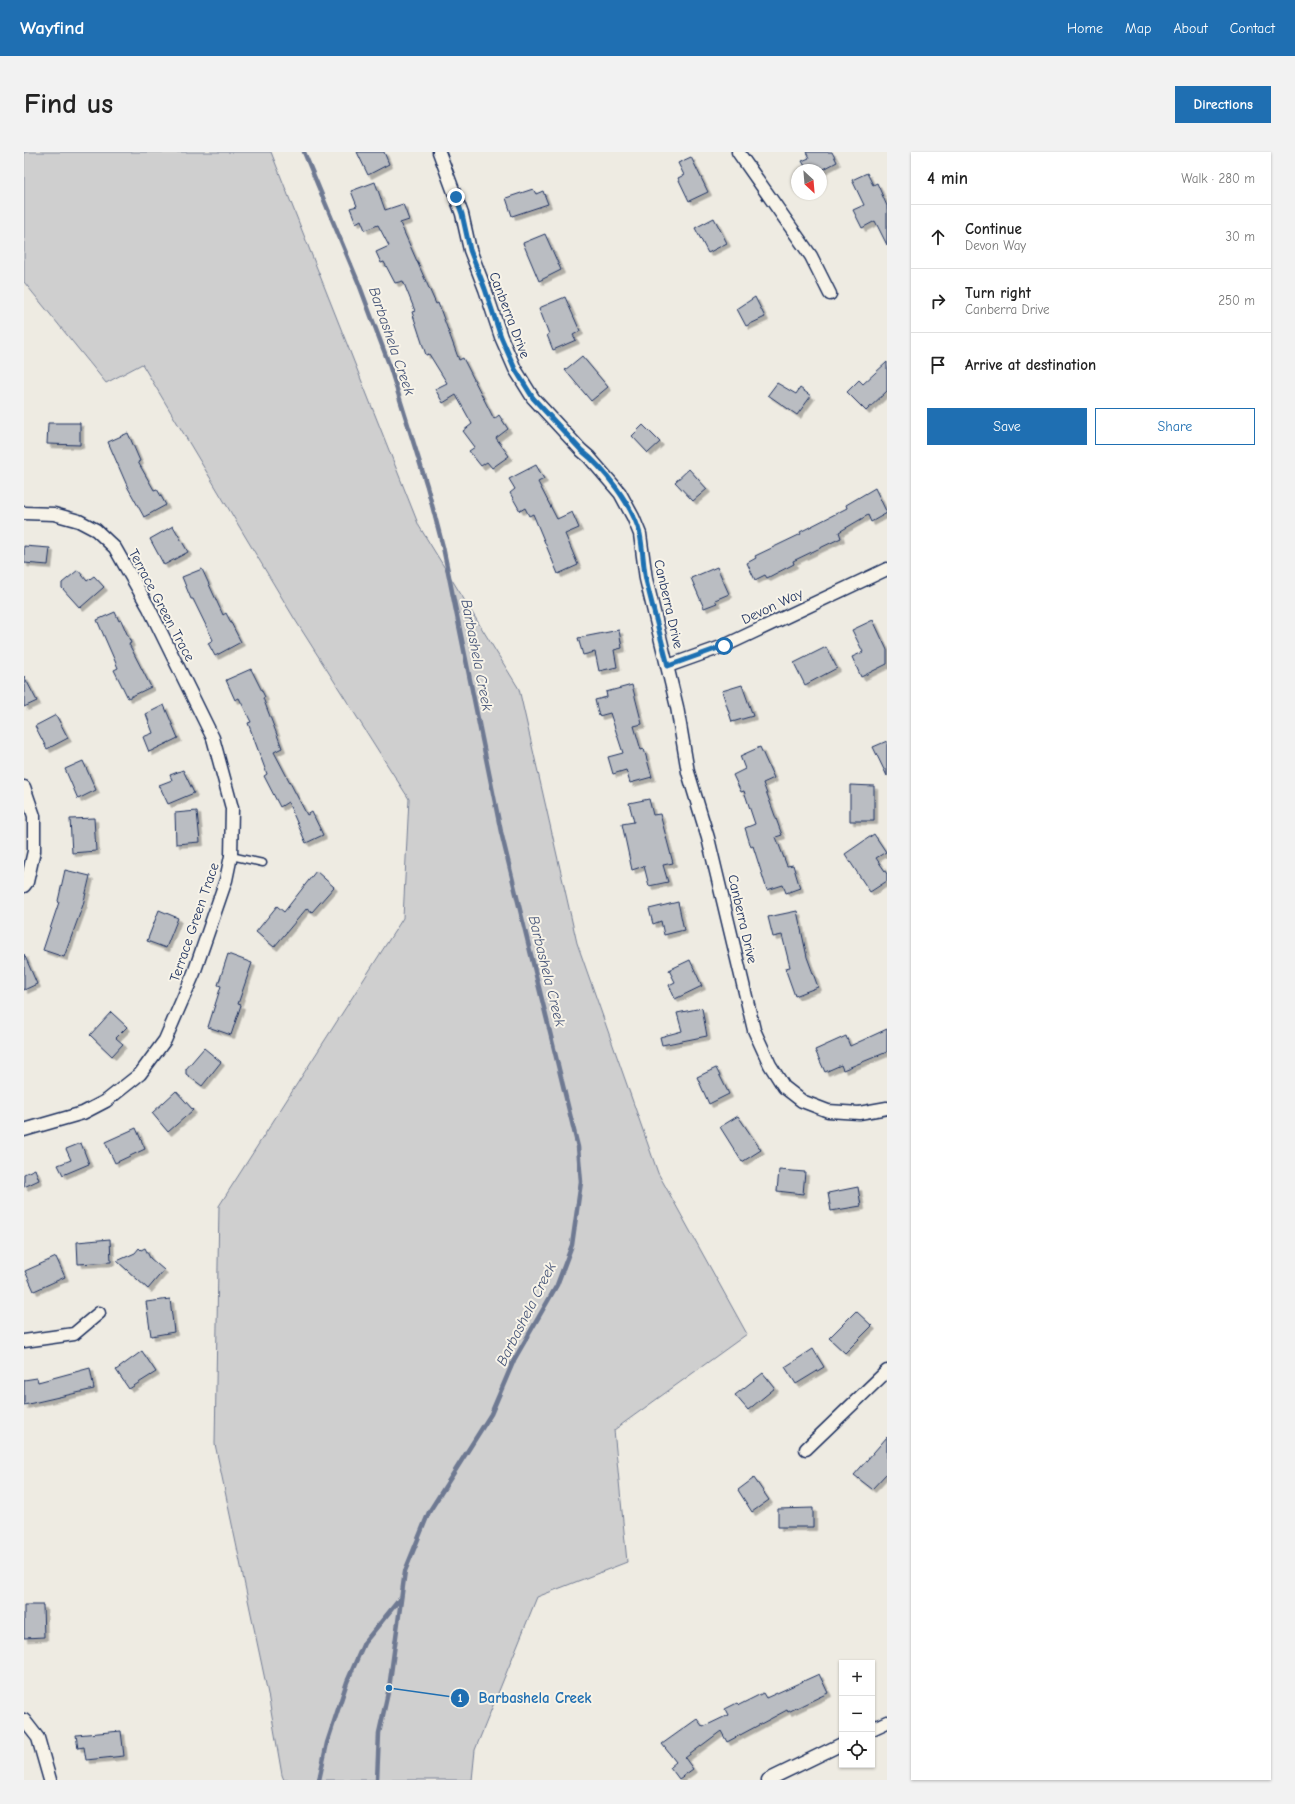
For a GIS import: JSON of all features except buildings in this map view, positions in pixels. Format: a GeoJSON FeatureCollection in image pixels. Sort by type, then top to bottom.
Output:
{"type":"FeatureCollection","features":[{"type":"Feature","properties":{"kind":"street","name":"Canberra Drive"},"geometry":{"type":"LineString","coordinates":[[440,152],[462,214],[470,250],[501,337],[515,369],[533,398],[581,450],[590,457],[620,493],[640,534],[646,579],[678,707],[688,772],[708,838],[754,1030],[770,1065],[784,1086],[802,1101],[828,1111],[859,1113],[887,1108]]}},
{"type":"Feature","properties":{"kind":"street"},"geometry":{"type":"LineString","coordinates":[[738,152],[811,256],[830,294]]}},
{"type":"Feature","properties":{"kind":"street","name":"Terrace Green Trace"},"geometry":{"type":"LineString","coordinates":[[24,513],[54,514],[79,521],[96,530],[115,548],[149,608],[213,738],[232,808],[231,856],[226,880],[194,973],[165,1040],[140,1074],[106,1101],[84,1113],[24,1130]]}},
{"type":"Feature","properties":{"kind":"street","name":"Devon Way"},"geometry":{"type":"LineString","coordinates":[[668,666],[724,646],[887,569]]}},
{"type":"Feature","properties":{"kind":"street"},"geometry":{"type":"LineString","coordinates":[[24,787],[34,816],[34,851],[27,882],[24,886]]}},
{"type":"Feature","properties":{"kind":"street"},"geometry":{"type":"LineString","coordinates":[[24,1341],[74,1334],[99,1313]]}},
{"type":"Feature","properties":{"kind":"street"},"geometry":{"type":"LineString","coordinates":[[806,1449],[887,1371]]}},
{"type":"Feature","properties":{"kind":"street"},"geometry":{"type":"LineString","coordinates":[[24,1720],[38,1738],[50,1780]]}},
{"type":"Feature","properties":{"kind":"street"},"geometry":{"type":"LineString","coordinates":[[875,1728],[887,1722]]}},
{"type":"Feature","properties":{"kind":"street"},"geometry":{"type":"LineString","coordinates":[[768,1780],[839,1745]]}},
{"type":"Feature","properties":{"kind":"lane"},"geometry":{"type":"LineString","coordinates":[[231,856],[263,863]]}},
{"type":"Feature","properties":{"kind":"shaded area"},"geometry":{"type":"Polygon","coordinates":[[[24,152],[271,152],[419,526],[519,689],[577,943],[658,1173],[747,1334],[614,1430],[627,1562],[537,1597],[475,1750],[472,1780],[284,1780],[268,1694],[215,1444],[219,1206],[403,918],[409,799],[294,618],[142,364],[106,383],[24,282],[24,152]]]}},
{"type":"Feature","properties":{"kind":"waterway","name":"Barbashela Creek"},"geometry":{"type":"LineString","coordinates":[[304,152],[359,284],[389,364],[427,486],[443,547],[501,832],[578,1147],[581,1182],[572,1245],[557,1285],[514,1360],[491,1414],[429,1512],[405,1571],[389,1688],[379,1733],[377,1780]]}},
{"type":"Feature","properties":{"kind":"waterway"},"geometry":{"type":"LineString","coordinates":[[319,1780],[327,1743],[347,1682],[364,1643],[399,1600]]}},
{"type":"Feature","properties":{"kind":"place","name":"Barbashela Creek"},"geometry":{"type":"Point","coordinates":[389,1688]}},
{"type":"Feature","properties":{"kind":"route"},"geometry":{"type":"LineString","coordinates":[[456,197],[462,214],[470,250],[501,337],[515,369],[533,398],[581,450],[590,457],[620,493],[633,517],[640,534],[646,579],[668,666],[724,646]]}}]}
